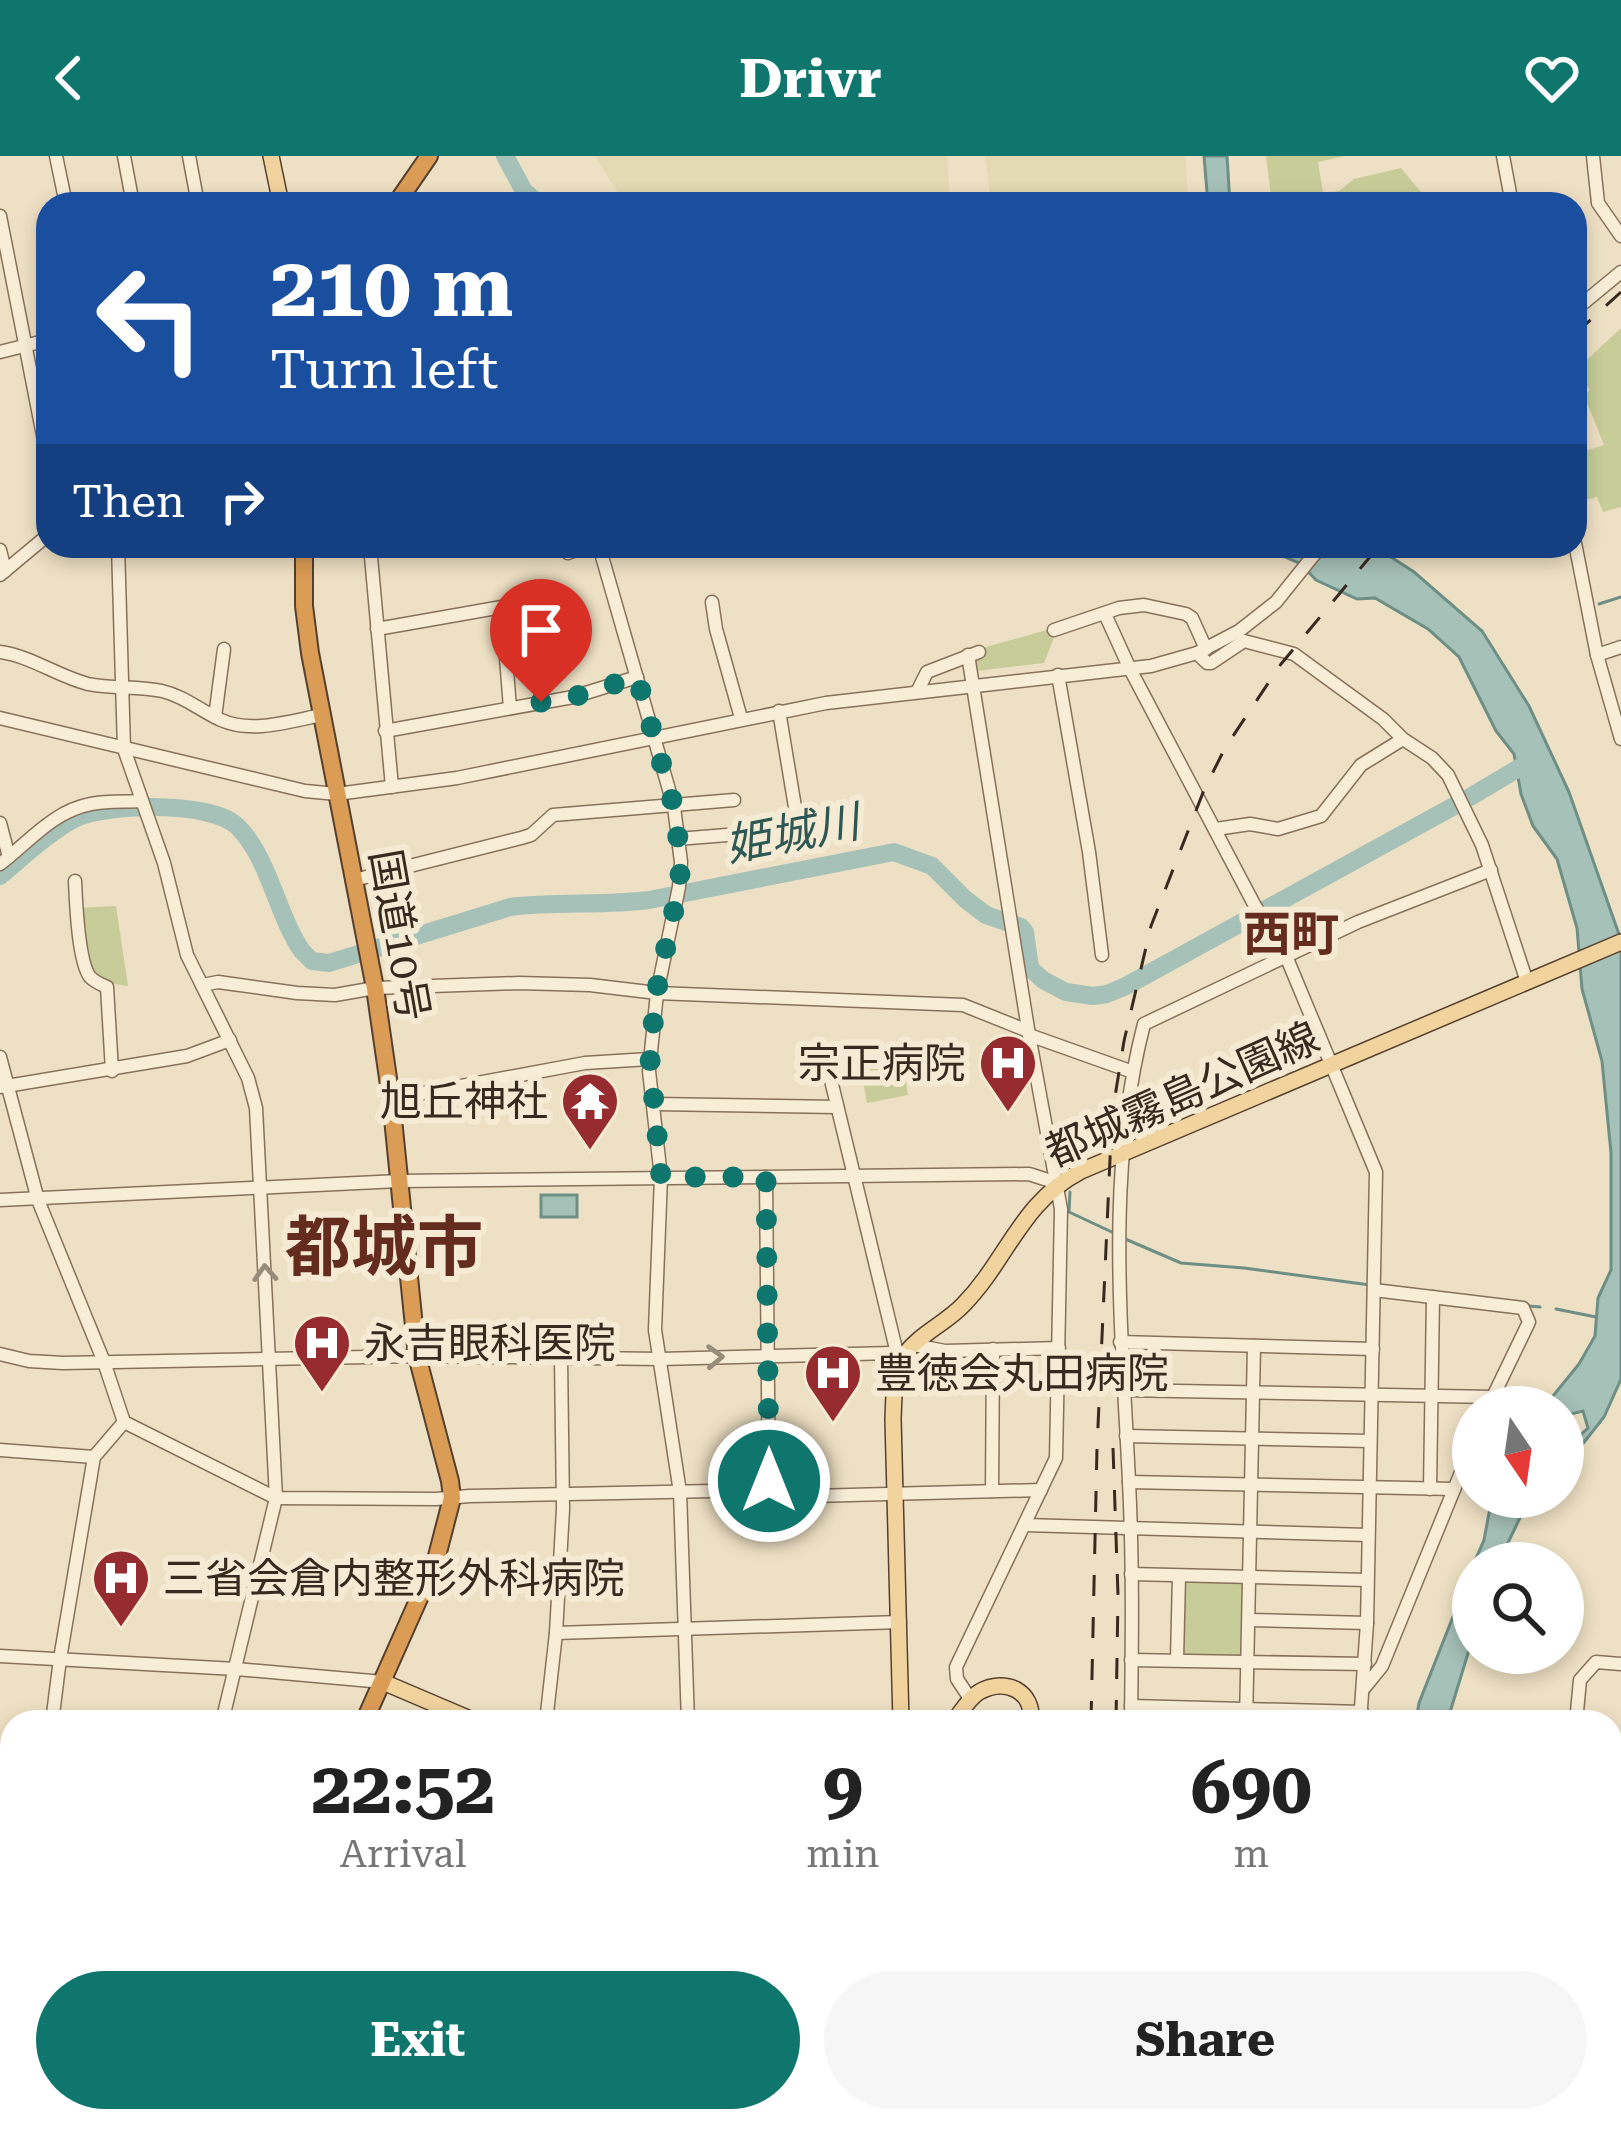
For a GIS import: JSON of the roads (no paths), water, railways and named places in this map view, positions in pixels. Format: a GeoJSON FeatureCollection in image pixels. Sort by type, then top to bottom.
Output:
{"type":"FeatureCollection","features":[{"type":"Feature","properties":{"kind":"highway"},"geometry":{"type":"LineString","coordinates":[[404,192],[428,158]]}},
{"type":"Feature","properties":{"kind":"highway","name":"国道10号"},"geometry":{"type":"LineString","coordinates":[[304,558],[310,653],[375,988],[391,1099],[417,1356],[452,1498],[436,1560],[370,1710]]}},
{"type":"Feature","properties":{"kind":"highway","name":"国道10号"},"geometry":{"type":"LineString","coordinates":[[379,1710],[383,1682]]}},
{"type":"Feature","properties":{"kind":"main road"},"geometry":{"type":"LineString","coordinates":[[272,156],[279,192]]}},
{"type":"Feature","properties":{"kind":"main road","name":"都城霧島公園線"},"geometry":{"type":"LineString","coordinates":[[908,1351],[962,1306],[1040,1199],[1058,1184],[1621,942]]}},
{"type":"Feature","properties":{"kind":"main road"},"geometry":{"type":"LineString","coordinates":[[901,1710],[893,1419],[896,1380],[908,1351]]}},
{"type":"Feature","properties":{"kind":"main road"},"geometry":{"type":"LineString","coordinates":[[383,1682],[450,1710]]}},
{"type":"Feature","properties":{"kind":"main road"},"geometry":{"type":"LineString","coordinates":[[962,1710],[977,1693],[999,1685],[1016,1688],[1033,1710]]}},
{"type":"Feature","properties":{"kind":"street"},"geometry":{"type":"LineString","coordinates":[[56,156],[64,192]]}},
{"type":"Feature","properties":{"kind":"street"},"geometry":{"type":"LineString","coordinates":[[124,156],[131,192]]}},
{"type":"Feature","properties":{"kind":"street"},"geometry":{"type":"LineString","coordinates":[[189,156],[196,192]]}},
{"type":"Feature","properties":{"kind":"street"},"geometry":{"type":"LineString","coordinates":[[1503,156],[1510,192]]}},
{"type":"Feature","properties":{"kind":"street"},"geometry":{"type":"LineString","coordinates":[[1592,156],[1595,194],[1621,236]]}},
{"type":"Feature","properties":{"kind":"street"},"geometry":{"type":"LineString","coordinates":[[0,216],[36,401]]}},
{"type":"Feature","properties":{"kind":"street"},"geometry":{"type":"LineString","coordinates":[[1587,300],[1621,272]]}},
{"type":"Feature","properties":{"kind":"street"},"geometry":{"type":"LineString","coordinates":[[0,352],[36,343]]}},
{"type":"Feature","properties":{"kind":"street"},"geometry":{"type":"LineString","coordinates":[[2,573],[36,545]]}},
{"type":"Feature","properties":{"kind":"street"},"geometry":{"type":"LineString","coordinates":[[0,550],[2,573]]}},
{"type":"Feature","properties":{"kind":"street"},"geometry":{"type":"LineString","coordinates":[[119,558],[124,749],[164,863],[187,955],[248,1078],[256,1108],[276,1498],[225,1710]]}},
{"type":"Feature","properties":{"kind":"street"},"geometry":{"type":"LineString","coordinates":[[371,558],[392,787]]}},
{"type":"Feature","properties":{"kind":"street"},"geometry":{"type":"LineString","coordinates":[[602,558],[674,807],[681,862],[656,993],[650,1059],[661,1177],[656,1330],[680,1492],[688,1710]]}},
{"type":"Feature","properties":{"kind":"street"},"geometry":{"type":"LineString","coordinates":[[0,718],[304,791],[338,794],[457,778],[779,711],[1130,669],[1202,651],[1256,618],[1276,602],[1311,558]]}},
{"type":"Feature","properties":{"kind":"street"},"geometry":{"type":"LineString","coordinates":[[1578,558],[1621,739]]}},
{"type":"Feature","properties":{"kind":"street"},"geometry":{"type":"LineString","coordinates":[[712,602],[741,718]]}},
{"type":"Feature","properties":{"kind":"street"},"geometry":{"type":"LineString","coordinates":[[1054,631],[1132,605],[1186,614],[1198,627],[1207,663],[1244,641],[1294,654],[1383,719],[1448,775],[1482,845],[1531,980]]}},
{"type":"Feature","properties":{"kind":"street"},"geometry":{"type":"LineString","coordinates":[[377,629],[502,607],[510,708]]}},
{"type":"Feature","properties":{"kind":"street"},"geometry":{"type":"LineString","coordinates":[[1105,614],[1255,906],[1286,956],[1376,1172],[1362,1710]]}},
{"type":"Feature","properties":{"kind":"street"},"geometry":{"type":"LineString","coordinates":[[1598,655],[1621,647]]}},
{"type":"Feature","properties":{"kind":"street"},"geometry":{"type":"LineString","coordinates":[[215,716],[224,649]]}},
{"type":"Feature","properties":{"kind":"street"},"geometry":{"type":"LineString","coordinates":[[0,652],[86,683],[163,692],[238,726],[322,715]]}},
{"type":"Feature","properties":{"kind":"street"},"geometry":{"type":"LineString","coordinates":[[917,692],[927,672],[974,653],[974,687],[1028,1033],[1061,1209],[1055,1458],[956,1667],[957,1679],[970,1700]]}},
{"type":"Feature","properties":{"kind":"street"},"geometry":{"type":"LineString","coordinates":[[1058,675],[1102,955]]}},
{"type":"Feature","properties":{"kind":"street"},"geometry":{"type":"LineString","coordinates":[[385,731],[573,697],[637,677]]}},
{"type":"Feature","properties":{"kind":"street"},"geometry":{"type":"LineString","coordinates":[[779,711],[800,837]]}},
{"type":"Feature","properties":{"kind":"street"},"geometry":{"type":"LineString","coordinates":[[1216,830],[1250,824],[1278,829],[1321,816],[1361,765],[1402,739]]}},
{"type":"Feature","properties":{"kind":"street"},"geometry":{"type":"LineString","coordinates":[[354,880],[531,835],[553,815],[734,800]]}},
{"type":"Feature","properties":{"kind":"street"},"geometry":{"type":"LineString","coordinates":[[5,860],[72,809],[94,803],[142,802]]}},
{"type":"Feature","properties":{"kind":"street"},"geometry":{"type":"LineString","coordinates":[[0,823],[5,860]]}},
{"type":"Feature","properties":{"kind":"street"},"geometry":{"type":"LineString","coordinates":[[677,839],[727,835]]}},
{"type":"Feature","properties":{"kind":"street"},"geometry":{"type":"LineString","coordinates":[[1131,1710],[1130,1482],[1120,1342],[1120,1236],[1122,1155],[1144,1024],[1358,922],[1491,870]]}},
{"type":"Feature","properties":{"kind":"street"},"geometry":{"type":"LineString","coordinates":[[75,881],[78,928],[88,973],[107,987],[112,1070]]}},
{"type":"Feature","properties":{"kind":"street"},"geometry":{"type":"LineString","coordinates":[[202,985],[218,982],[335,994],[519,982],[656,993],[963,1005],[1133,1072]]}},
{"type":"Feature","properties":{"kind":"street"},"geometry":{"type":"LineString","coordinates":[[4,1087],[187,1056],[230,1040]]}},
{"type":"Feature","properties":{"kind":"street"},"geometry":{"type":"LineString","coordinates":[[0,1057],[4,1087],[38,1200],[124,1422],[276,1498],[760,1490],[775,1497],[1042,1490]]}},
{"type":"Feature","properties":{"kind":"street"},"geometry":{"type":"LineString","coordinates":[[391,1099],[585,1063],[650,1059]]}},
{"type":"Feature","properties":{"kind":"street"},"geometry":{"type":"LineString","coordinates":[[829,1072],[896,1349],[908,1351]]}},
{"type":"Feature","properties":{"kind":"street"},"geometry":{"type":"LineString","coordinates":[[655,1104],[837,1107]]}},
{"type":"Feature","properties":{"kind":"street"},"geometry":{"type":"LineString","coordinates":[[0,1200],[399,1181],[661,1177],[1029,1174],[1058,1184]]}},
{"type":"Feature","properties":{"kind":"street"},"geometry":{"type":"LineString","coordinates":[[766,1177],[769,1494]]}},
{"type":"Feature","properties":{"kind":"street"},"geometry":{"type":"LineString","coordinates":[[1374,1286],[1523,1308],[1528,1322],[1498,1386]]}},
{"type":"Feature","properties":{"kind":"street"},"geometry":{"type":"LineString","coordinates":[[1430,1489],[1433,1297]]}},
{"type":"Feature","properties":{"kind":"street"},"geometry":{"type":"LineString","coordinates":[[1120,1342],[1373,1349]]}},
{"type":"Feature","properties":{"kind":"street"},"geometry":{"type":"LineString","coordinates":[[1246,1710],[1254,1346]]}},
{"type":"Feature","properties":{"kind":"street"},"geometry":{"type":"LineString","coordinates":[[0,1354],[104,1363],[417,1356],[662,1359],[1059,1348]]}},
{"type":"Feature","properties":{"kind":"street"},"geometry":{"type":"LineString","coordinates":[[992,1491],[993,1349]]}},
{"type":"Feature","properties":{"kind":"street"},"geometry":{"type":"LineString","coordinates":[[547,1710],[564,1495],[561,1358]]}},
{"type":"Feature","properties":{"kind":"street"},"geometry":{"type":"LineString","coordinates":[[1122,1390],[1452,1398]]}},
{"type":"Feature","properties":{"kind":"street"},"geometry":{"type":"LineString","coordinates":[[54,1710],[94,1457],[124,1422]]}},
{"type":"Feature","properties":{"kind":"street"},"geometry":{"type":"LineString","coordinates":[[1126,1436],[1370,1441]]}},
{"type":"Feature","properties":{"kind":"street"},"geometry":{"type":"LineString","coordinates":[[0,1450],[94,1457]]}},
{"type":"Feature","properties":{"kind":"street"},"geometry":{"type":"LineString","coordinates":[[1130,1482],[1452,1490]]}},
{"type":"Feature","properties":{"kind":"street"},"geometry":{"type":"LineString","coordinates":[[1364,1688],[1382,1666],[1452,1495]]}},
{"type":"Feature","properties":{"kind":"street"},"geometry":{"type":"LineString","coordinates":[[1025,1525],[1368,1534]]}},
{"type":"Feature","properties":{"kind":"street"},"geometry":{"type":"LineString","coordinates":[[1131,1574],[1367,1580]]}},
{"type":"Feature","properties":{"kind":"street"},"geometry":{"type":"LineString","coordinates":[[1177,1659],[1179,1576]]}},
{"type":"Feature","properties":{"kind":"street"},"geometry":{"type":"LineString","coordinates":[[1249,1620],[1366,1623]]}},
{"type":"Feature","properties":{"kind":"street"},"geometry":{"type":"LineString","coordinates":[[556,1633],[900,1622]]}},
{"type":"Feature","properties":{"kind":"street"},"geometry":{"type":"LineString","coordinates":[[0,1656],[383,1682]]}},
{"type":"Feature","properties":{"kind":"street"},"geometry":{"type":"LineString","coordinates":[[1131,1660],[1365,1664]]}},
{"type":"Feature","properties":{"kind":"street"},"geometry":{"type":"LineString","coordinates":[[1577,1710],[1580,1680],[1595,1662],[1621,1664]]}},
{"type":"Feature","properties":{"kind":"street"},"geometry":{"type":"LineString","coordinates":[[1131,1706],[1177,1710]]}},
{"type":"Feature","properties":{"kind":"water"},"geometry":{"type":"Polygon","coordinates":[[[1204,156],[1227,156],[1229,192],[1207,192],[1204,156]]]}},
{"type":"Feature","properties":{"kind":"water"},"geometry":{"type":"Polygon","coordinates":[[[1287,558],[1392,558],[1482,631],[1529,706],[1569,792],[1621,940],[1621,1379],[1604,1417],[1584,1442],[1588,1428],[1584,1386],[1561,1386],[1595,1336],[1598,1298],[1611,1270],[1611,1153],[1602,1061],[1582,989],[1577,928],[1557,859],[1533,826],[1514,754],[1496,731],[1459,657],[1428,629],[1375,598],[1357,599],[1316,580],[1287,558]]]}},
{"type":"Feature","properties":{"kind":"water"},"geometry":{"type":"Polygon","coordinates":[[[541,1195],[577,1195],[577,1217],[541,1217],[541,1195]]]}},
{"type":"Feature","properties":{"kind":"water"},"geometry":{"type":"Polygon","coordinates":[[[1488,1518],[1520,1518],[1508,1542],[1484,1540],[1488,1518]]]}},
{"type":"Feature","properties":{"kind":"water"},"geometry":{"type":"Polygon","coordinates":[[[1452,1619],[1452,1674],[1462,1674],[1451,1710],[1418,1710],[1452,1619]]]}},
{"type":"Feature","properties":{"kind":"waterway"},"geometry":{"type":"LineString","coordinates":[[505,156],[525,192]]}},
{"type":"Feature","properties":{"kind":"waterway"},"geometry":{"type":"LineString","coordinates":[[1599,604],[1621,597]]}},
{"type":"Feature","properties":{"kind":"waterway","name":"姫城川"},"geometry":{"type":"LineString","coordinates":[[1470,797],[1534,759]]}},
{"type":"Feature","properties":{"kind":"waterway","name":"姫城川"},"geometry":{"type":"LineString","coordinates":[[0,876],[55,831],[89,814],[158,807],[205,812],[237,826],[248,839],[302,951],[312,961],[329,963],[510,907],[649,900],[894,852],[932,866],[986,915],[1021,927],[1030,968],[1043,980],[1066,992],[1093,996],[1126,986],[1454,806]]}},
{"type":"Feature","properties":{"kind":"waterway"},"geometry":{"type":"LineString","coordinates":[[1070,1192],[1069,1212],[1114,1233]]}},
{"type":"Feature","properties":{"kind":"waterway"},"geometry":{"type":"LineString","coordinates":[[1123,1238],[1181,1263],[1370,1285]]}},
{"type":"Feature","properties":{"kind":"waterway"},"geometry":{"type":"LineString","coordinates":[[1529,1306],[1540,1307]]}},
{"type":"Feature","properties":{"kind":"waterway"},"geometry":{"type":"LineString","coordinates":[[1556,1309],[1596,1317]]}},
{"type":"Feature","properties":{"kind":"railway"},"geometry":{"type":"LineString","coordinates":[[1587,323],[1621,292]]}},
{"type":"Feature","properties":{"kind":"railway"},"geometry":{"type":"LineString","coordinates":[[1091,1710],[1112,1115],[1151,926],[1225,748],[1281,664],[1369,558]]}},
{"type":"Feature","properties":{"kind":"railway"},"geometry":{"type":"LineString","coordinates":[[1113,1448],[1116,1710]]}},
{"type":"Feature","properties":{"kind":"place","name":"宗正病院"},"geometry":{"type":"Point","coordinates":[1008,1114]}},
{"type":"Feature","properties":{"kind":"place","name":"旭丘神社"},"geometry":{"type":"Point","coordinates":[590,1152]}},
{"type":"Feature","properties":{"kind":"place","name":"永吉眼科医院"},"geometry":{"type":"Point","coordinates":[322,1394]}},
{"type":"Feature","properties":{"kind":"place","name":"豊徳会丸田病院"},"geometry":{"type":"Point","coordinates":[833,1424]}},
{"type":"Feature","properties":{"kind":"place","name":"三省会倉内整形外科病院"},"geometry":{"type":"Point","coordinates":[121,1629]}},
{"type":"Feature","properties":{"kind":"district","name":"西町"},"geometry":{"type":"Point","coordinates":[1291,934]}},
{"type":"Feature","properties":{"kind":"district","name":"都城市"},"geometry":{"type":"Point","coordinates":[384,1247]}}]}
